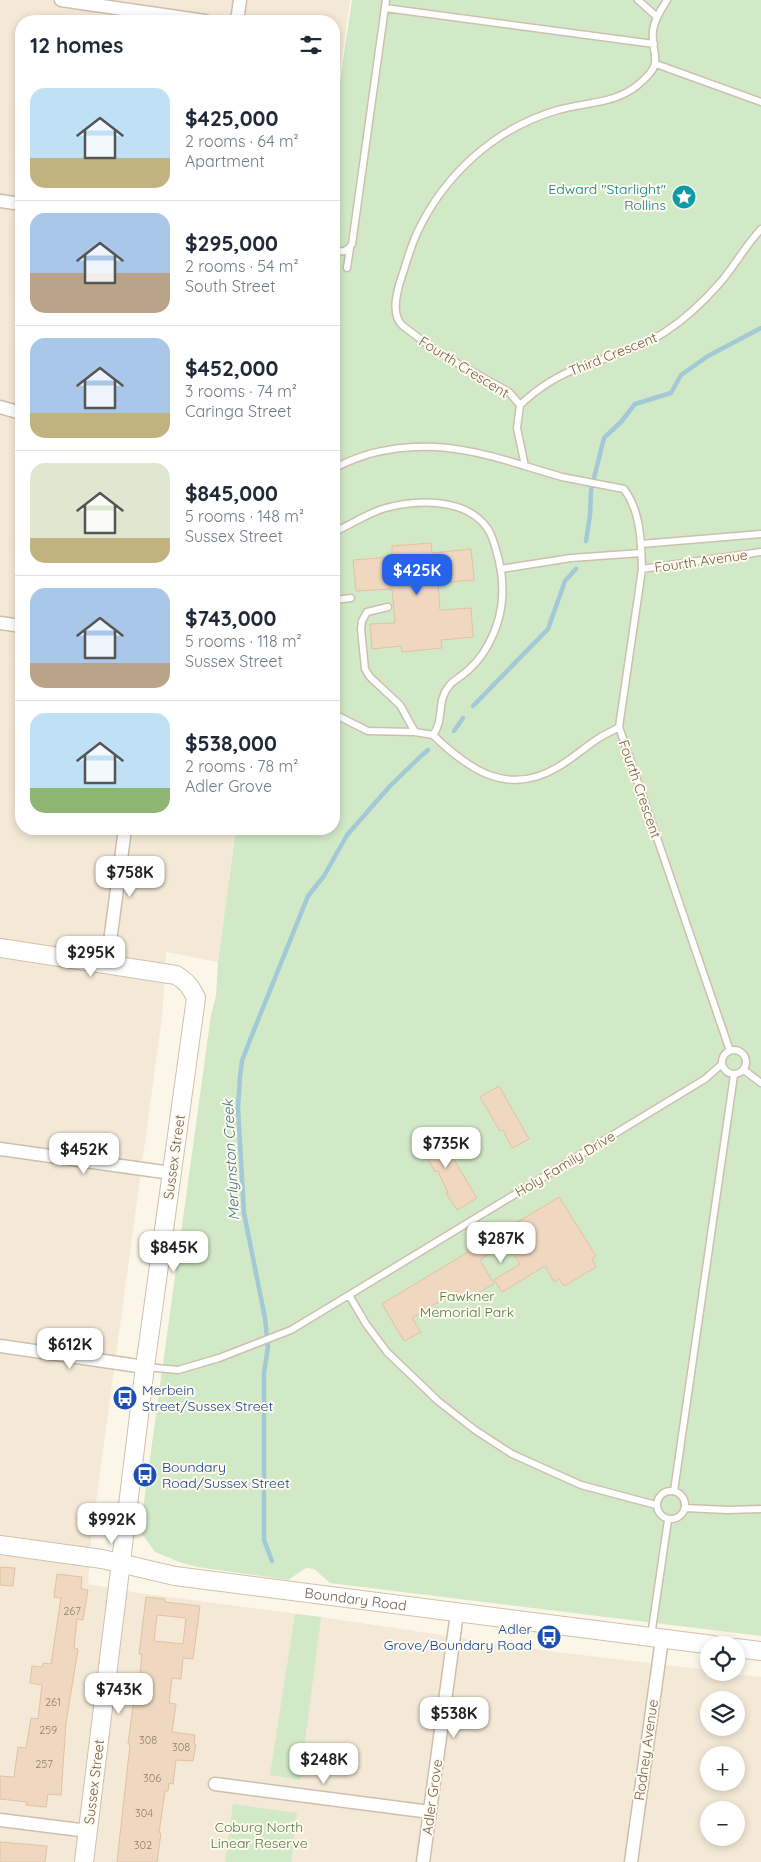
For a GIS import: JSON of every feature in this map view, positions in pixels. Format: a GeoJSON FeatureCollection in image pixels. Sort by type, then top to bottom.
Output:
{"type":"FeatureCollection","features":[{"type":"Feature","properties":{"kind":"street"},"geometry":{"type":"LineString","coordinates":[[61,0],[164,15]]}},
{"type":"Feature","properties":{"kind":"street"},"geometry":{"type":"LineString","coordinates":[[238,15],[240,0]]}},
{"type":"Feature","properties":{"kind":"street"},"geometry":{"type":"LineString","coordinates":[[0,201],[15,203]]}},
{"type":"Feature","properties":{"kind":"street"},"geometry":{"type":"LineString","coordinates":[[0,407],[15,411]]}},
{"type":"Feature","properties":{"kind":"street"},"geometry":{"type":"LineString","coordinates":[[0,623],[15,625]]}},
{"type":"Feature","properties":{"kind":"street"},"geometry":{"type":"LineString","coordinates":[[0,948],[107,964],[124,835]]}},
{"type":"Feature","properties":{"kind":"street","name":"Sussex Street"},"geometry":{"type":"LineString","coordinates":[[84,1862],[121,1564],[123,1533],[171,1173],[196,1008],[196,998],[192,988],[185,980],[176,975],[107,964]]}},
{"type":"Feature","properties":{"kind":"street"},"geometry":{"type":"LineString","coordinates":[[0,1149],[171,1173]]}},
{"type":"Feature","properties":{"kind":"street"},"geometry":{"type":"LineString","coordinates":[[0,1346],[145,1367]]}},
{"type":"Feature","properties":{"kind":"street","name":"Boundary Road"},"geometry":{"type":"LineString","coordinates":[[0,1545],[102,1559],[175,1576],[700,1643]]}},
{"type":"Feature","properties":{"kind":"street","name":"Adler Grove"},"geometry":{"type":"LineString","coordinates":[[423,1862],[457,1613]]}},
{"type":"Feature","properties":{"kind":"street","name":"Rodney Avenue"},"geometry":{"type":"LineString","coordinates":[[631,1862],[656,1638]]}},
{"type":"Feature","properties":{"kind":"street"},"geometry":{"type":"LineString","coordinates":[[745,1649],[761,1651]]}},
{"type":"Feature","properties":{"kind":"street"},"geometry":{"type":"LineString","coordinates":[[215,1784],[430,1812]]}},
{"type":"Feature","properties":{"kind":"street"},"geometry":{"type":"LineString","coordinates":[[0,1820],[88,1831]]}},
{"type":"Feature","properties":{"kind":"lane"},"geometry":{"type":"LineString","coordinates":[[347,268],[354,235],[386,0]]}},
{"type":"Feature","properties":{"kind":"lane"},"geometry":{"type":"LineString","coordinates":[[638,0],[656,16]]}},
{"type":"Feature","properties":{"kind":"lane"},"geometry":{"type":"LineString","coordinates":[[668,0],[656,16],[653,31],[656,64],[761,102]]}},
{"type":"Feature","properties":{"kind":"lane"},"geometry":{"type":"LineString","coordinates":[[385,8],[654,44]]}},
{"type":"Feature","properties":{"kind":"lane","name":"Fourth Crescent"},"geometry":{"type":"LineString","coordinates":[[656,64],[648,77],[628,93],[604,102],[568,107],[541,116],[504,133],[476,153],[440,193],[415,236],[398,288],[396,311],[398,323],[439,353],[508,392],[520,404],[518,428],[525,466],[562,477],[624,489],[631,498],[637,513],[642,569],[619,728],[730,1051]]}},
{"type":"Feature","properties":{"kind":"lane","name":"Third Crescent"},"geometry":{"type":"LineString","coordinates":[[520,404],[557,377],[582,366],[631,350],[665,332],[700,304],[720,284],[761,229]]}},
{"type":"Feature","properties":{"kind":"lane"},"geometry":{"type":"LineString","coordinates":[[340,252],[350,248]]}},
{"type":"Feature","properties":{"kind":"lane"},"geometry":{"type":"LineString","coordinates":[[340,466],[383,451],[435,446],[464,449],[525,466]]}},
{"type":"Feature","properties":{"kind":"lane"},"geometry":{"type":"LineString","coordinates":[[340,529],[392,506],[414,503],[441,504],[468,511],[488,529],[495,543],[501,569],[503,597],[498,624],[487,648],[476,663],[448,686],[440,706],[439,727],[433,735]]}},
{"type":"Feature","properties":{"kind":"lane","name":"Fourth Avenue"},"geometry":{"type":"LineString","coordinates":[[641,544],[761,534]]}},
{"type":"Feature","properties":{"kind":"lane","name":"Fourth Avenue"},"geometry":{"type":"LineString","coordinates":[[642,569],[761,552]]}},
{"type":"Feature","properties":{"kind":"lane"},"geometry":{"type":"LineString","coordinates":[[501,569],[571,558],[641,553]]}},
{"type":"Feature","properties":{"kind":"lane"},"geometry":{"type":"LineString","coordinates":[[340,599],[351,598]]}},
{"type":"Feature","properties":{"kind":"lane"},"geometry":{"type":"LineString","coordinates":[[388,607],[367,612],[362,621],[365,669],[370,677],[400,706],[415,732]]}},
{"type":"Feature","properties":{"kind":"lane"},"geometry":{"type":"LineString","coordinates":[[340,717],[368,731],[415,732],[433,735],[468,765],[490,776],[504,779],[528,778],[558,767],[600,737],[619,728]]}},
{"type":"Feature","properties":{"kind":"lane"},"geometry":{"type":"LineString","coordinates":[[737,1050],[744,1055],[747,1062],[744,1070],[740,1074],[734,1075],[727,1072],[722,1064],[724,1056],[730,1051],[737,1050]]}},
{"type":"Feature","properties":{"kind":"lane","name":"Holy Family Drive"},"geometry":{"type":"LineString","coordinates":[[145,1367],[178,1370],[195,1366],[292,1330],[705,1079],[722,1064]]}},
{"type":"Feature","properties":{"kind":"lane"},"geometry":{"type":"LineString","coordinates":[[744,1070],[761,1083]]}},
{"type":"Feature","properties":{"kind":"lane"},"geometry":{"type":"LineString","coordinates":[[674,1491],[734,1075]]}},
{"type":"Feature","properties":{"kind":"lane"},"geometry":{"type":"LineString","coordinates":[[349,1295],[366,1324],[387,1352],[438,1401],[475,1430],[512,1454],[581,1486],[656,1505]]}},
{"type":"Feature","properties":{"kind":"lane"},"geometry":{"type":"LineString","coordinates":[[674,1491],[684,1499],[685,1508],[681,1516],[668,1520],[661,1516],[656,1505],[662,1494],[674,1491]]}},
{"type":"Feature","properties":{"kind":"lane"},"geometry":{"type":"LineString","coordinates":[[685,1508],[761,1509]]}},
{"type":"Feature","properties":{"kind":"lane"},"geometry":{"type":"LineString","coordinates":[[656,1638],[668,1520]]}},
{"type":"Feature","properties":{"kind":"shaded area"},"geometry":{"type":"Polygon","coordinates":[[[0,0],[350,0],[340,73],[340,15],[15,15],[15,835],[235,835],[218,962],[166,952],[162,1017],[91,1539],[88,1584],[138,1593],[321,1617],[556,1652],[700,1669],[700,1681],[745,1681],[745,1675],[761,1677],[761,1862],[0,1862],[0,0]]]}},
{"type":"Feature","properties":{"kind":"green space","name":"Fawkner Memorial Park"},"geometry":{"type":"Polygon","coordinates":[[[352,0],[761,0],[761,1636],[330,1583],[314,1569],[306,1568],[288,1580],[198,1567],[155,1552],[140,1531],[211,1015],[216,996],[218,962],[235,835],[340,835],[340,81],[352,0]]]}},
{"type":"Feature","properties":{"kind":"green space","name":"Coburg North Linear Reserve"},"geometry":{"type":"Polygon","coordinates":[[[295,1614],[321,1617],[300,1780],[270,1775],[295,1614]]]}},
{"type":"Feature","properties":{"kind":"green space","name":"Coburg North Linear Reserve"},"geometry":{"type":"Polygon","coordinates":[[[233,1804],[297,1813],[291,1862],[225,1862],[233,1804]]]}},
{"type":"Feature","properties":{"kind":"building"},"geometry":{"type":"Polygon","coordinates":[[[431,543],[432,553],[471,549],[474,580],[438,583],[440,610],[471,608],[473,637],[441,640],[442,648],[402,652],[401,646],[372,649],[370,624],[395,623],[392,589],[356,591],[353,560],[392,557],[392,546],[431,543]]]}},
{"type":"Feature","properties":{"kind":"building"},"geometry":{"type":"Polygon","coordinates":[[[499,1086],[529,1139],[512,1148],[503,1130],[500,1131],[480,1097],[499,1086]]]}},
{"type":"Feature","properties":{"kind":"building"},"geometry":{"type":"Polygon","coordinates":[[[429,1127],[440,1145],[444,1143],[477,1198],[457,1210],[446,1193],[448,1193],[438,1171],[435,1172],[414,1135],[429,1127]]]}},
{"type":"Feature","properties":{"kind":"building"},"geometry":{"type":"Polygon","coordinates":[[[559,1197],[596,1256],[592,1259],[596,1267],[564,1286],[559,1279],[554,1282],[545,1266],[502,1292],[494,1280],[520,1264],[507,1243],[480,1260],[494,1284],[463,1301],[457,1291],[412,1318],[421,1332],[404,1341],[382,1304],[559,1197]]]}},
{"type":"Feature","properties":{"kind":"building"},"geometry":{"type":"Polygon","coordinates":[[[0,1567],[15,1568],[13,1586],[0,1585],[0,1567]]]}},
{"type":"Feature","properties":{"kind":"building"},"geometry":{"type":"Polygon","coordinates":[[[57,1574],[82,1577],[81,1589],[88,1590],[83,1620],[77,1619],[74,1648],[78,1649],[66,1723],[61,1795],[48,1794],[46,1807],[26,1805],[27,1802],[0,1799],[0,1776],[14,1777],[18,1747],[26,1748],[31,1718],[38,1719],[42,1685],[30,1683],[32,1666],[42,1667],[43,1663],[51,1664],[61,1598],[54,1597],[57,1574]]]}},
{"type":"Feature","properties":{"kind":"building"},"geometry":{"type":"Polygon","coordinates":[[[146,1597],[165,1599],[165,1602],[200,1606],[193,1659],[183,1658],[181,1679],[172,1678],[169,1703],[176,1704],[172,1732],[195,1735],[194,1744],[196,1745],[193,1761],[176,1760],[173,1784],[169,1783],[168,1791],[165,1791],[157,1862],[117,1862],[130,1745],[128,1744],[134,1699],[137,1699],[142,1655],[139,1654],[146,1597]],[[157,1615],[154,1641],[183,1644],[186,1618],[157,1615]]]}},
{"type":"Feature","properties":{"kind":"building"},"geometry":{"type":"Polygon","coordinates":[[[0,1842],[47,1846],[45,1862],[0,1862],[0,1842]]]}},
{"type":"Feature","properties":{"kind":"waterway","name":"Merlynston Creek"},"geometry":{"type":"LineString","coordinates":[[586,541],[591,490],[604,438],[621,422],[635,404],[671,393],[681,375],[708,356],[761,328]]}},
{"type":"Feature","properties":{"kind":"waterway","name":"Merlynston Creek"},"geometry":{"type":"LineString","coordinates":[[473,706],[548,629],[565,581],[576,569]]}},
{"type":"Feature","properties":{"kind":"waterway","name":"Merlynston Creek"},"geometry":{"type":"LineString","coordinates":[[454,731],[463,718]]}},
{"type":"Feature","properties":{"kind":"waterway","name":"Merlynston Creek"},"geometry":{"type":"LineString","coordinates":[[272,1561],[264,1540],[264,1373],[268,1347],[265,1318],[244,1213],[238,1108],[242,1061],[308,896],[324,876],[347,835],[390,786],[428,750]]}},
{"type":"Feature","properties":{"kind":"place","name":"Edward \"Starlight\" Rollins"},"geometry":{"type":"Point","coordinates":[684,197]}},
{"type":"Feature","properties":{"kind":"place","name":"Merbein Street/Sussex Street"},"geometry":{"type":"Point","coordinates":[125,1398]}},
{"type":"Feature","properties":{"kind":"place","name":"Boundary Road/Sussex Street"},"geometry":{"type":"Point","coordinates":[145,1475]}},
{"type":"Feature","properties":{"kind":"place","name":"Adler Grove/Boundary Road"},"geometry":{"type":"Point","coordinates":[549,1637]}}]}
